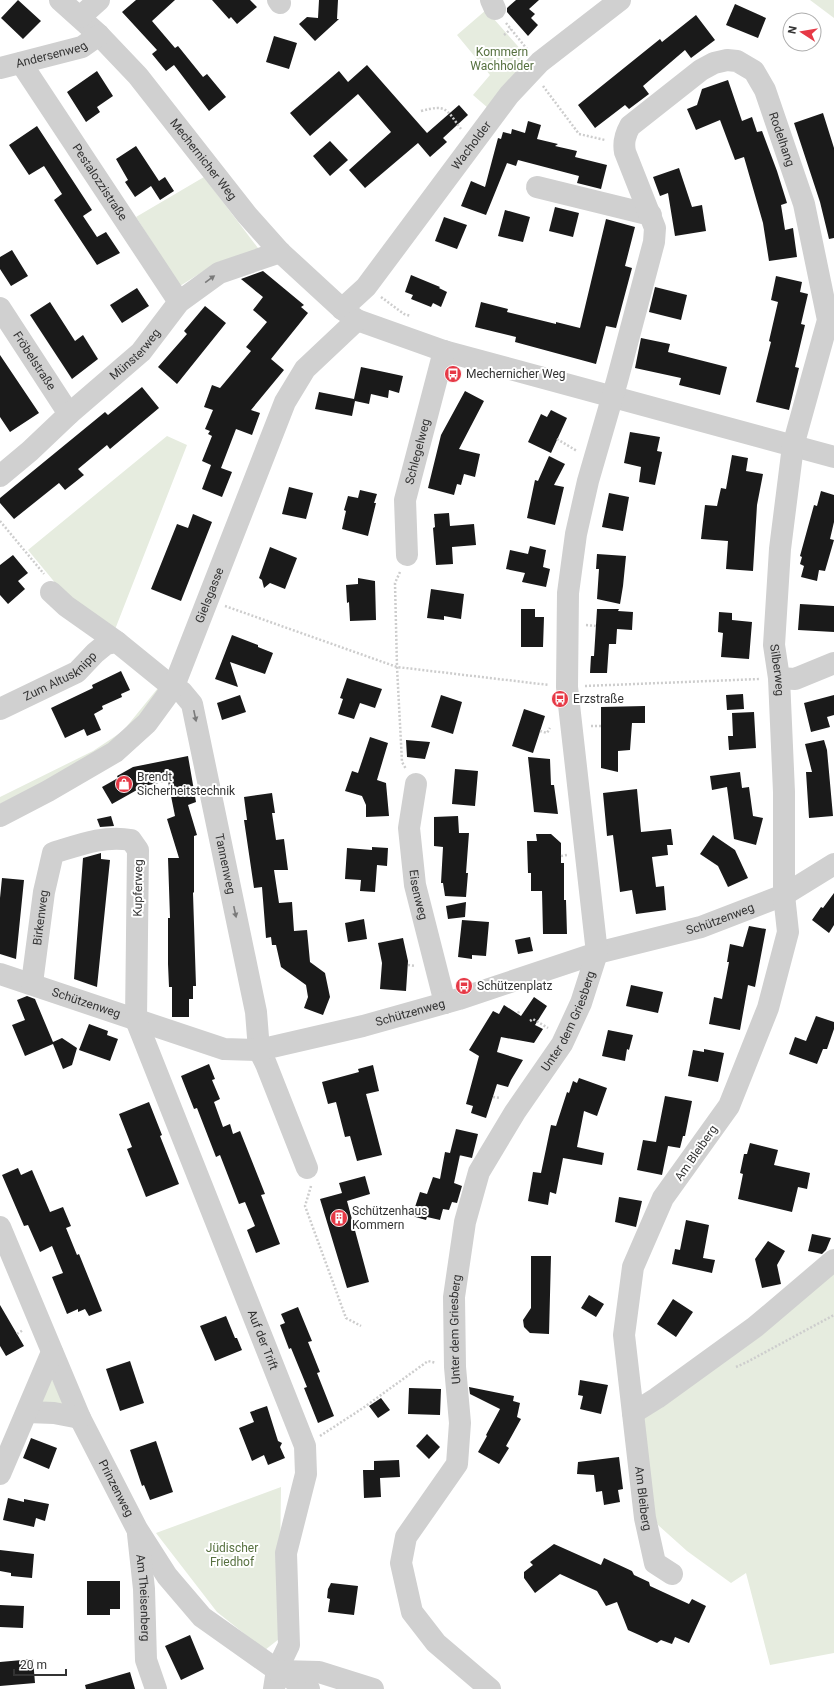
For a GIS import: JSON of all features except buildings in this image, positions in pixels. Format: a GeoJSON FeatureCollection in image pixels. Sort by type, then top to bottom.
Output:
{"type":"FeatureCollection","features":[{"type":"Feature","properties":{"kind":"street","name":"Mechernicher Weg"},"geometry":{"type":"LineString","coordinates":[[60,0],[99,35],[138,76],[247,215],[280,252],[350,315],[444,351],[834,457]]}},
{"type":"Feature","properties":{"kind":"street"},"geometry":{"type":"LineString","coordinates":[[80,17],[99,0]]}},
{"type":"Feature","properties":{"kind":"street","name":"Wacholder"},"geometry":{"type":"LineString","coordinates":[[350,315],[366,286],[509,95],[536,66],[620,0]]}},
{"type":"Feature","properties":{"kind":"street","name":"Andersenweg"},"geometry":{"type":"LineString","coordinates":[[0,68],[82,47],[99,35]]}},
{"type":"Feature","properties":{"kind":"street","name":"Rodelhang"},"geometry":{"type":"LineString","coordinates":[[624,144],[625,134],[630,126],[702,70],[714,63],[727,60],[737,61],[754,71],[759,78],[765,90],[804,204],[828,320],[793,446]]}},
{"type":"Feature","properties":{"kind":"street","name":"Pestalozzistraße"},"geometry":{"type":"LineString","coordinates":[[21,62],[179,302]]}},
{"type":"Feature","properties":{"kind":"street"},"geometry":{"type":"LineString","coordinates":[[597,953],[567,687],[567,612],[576,534],[588,481],[613,397],[654,242],[655,228],[624,144]]}},
{"type":"Feature","properties":{"kind":"street"},"geometry":{"type":"LineString","coordinates":[[537,187],[651,215]]}},
{"type":"Feature","properties":{"kind":"street","name":"Münsterweg"},"geometry":{"type":"LineString","coordinates":[[0,476],[141,352],[179,302],[219,272],[280,252]]}},
{"type":"Feature","properties":{"kind":"street","name":"Fröbelstraße"},"geometry":{"type":"LineString","coordinates":[[0,308],[69,414]]}},
{"type":"Feature","properties":{"kind":"street","name":"Gielsgasse"},"geometry":{"type":"LineString","coordinates":[[0,816],[48,791],[115,752],[147,723],[174,686],[285,402],[305,369],[334,341],[350,315]]}},
{"type":"Feature","properties":{"kind":"street","name":"Schlegelweg"},"geometry":{"type":"LineString","coordinates":[[406,555],[405,500],[444,351]]}},
{"type":"Feature","properties":{"kind":"street","name":"Silberweg"},"geometry":{"type":"LineString","coordinates":[[784,895],[784,792],[779,678],[774,645],[780,556],[793,446]]}},
{"type":"Feature","properties":{"kind":"street"},"geometry":{"type":"LineString","coordinates":[[51,592],[66,606],[118,642],[165,681],[174,686]]}},
{"type":"Feature","properties":{"kind":"street","name":"Zum Altusknipp"},"geometry":{"type":"LineString","coordinates":[[0,709],[77,672],[106,644],[118,642]]}},
{"type":"Feature","properties":{"kind":"street"},"geometry":{"type":"LineString","coordinates":[[779,678],[795,679],[834,663]]}},
{"type":"Feature","properties":{"kind":"street","name":"Tannenweg"},"geometry":{"type":"LineString","coordinates":[[174,686],[182,692],[192,704],[256,1012],[259,1050],[307,1168]]}},
{"type":"Feature","properties":{"kind":"street","name":"Eisenweg"},"geometry":{"type":"LineString","coordinates":[[416,784],[409,828],[415,885],[431,943],[445,1004]]}},
{"type":"Feature","properties":{"kind":"street","name":"Kupferweg"},"geometry":{"type":"LineString","coordinates":[[53,853],[96,840],[118,838],[131,840],[138,850],[136,1020]]}},
{"type":"Feature","properties":{"kind":"street","name":"Birkenweg"},"geometry":{"type":"LineString","coordinates":[[32,983],[44,892],[53,853]]}},
{"type":"Feature","properties":{"kind":"street","name":"Schützenweg"},"geometry":{"type":"LineString","coordinates":[[0,974],[32,983],[224,1050],[259,1050],[363,1026],[445,1004],[597,953],[700,927],[784,895],[834,864]]}},
{"type":"Feature","properties":{"kind":"street","name":"Am Bleiberg"},"geometry":{"type":"LineString","coordinates":[[672,1574],[654,1563],[645,1518],[624,1335],[633,1267],[663,1198],[729,1106],[768,1008],[788,932],[784,895]]}},
{"type":"Feature","properties":{"kind":"street","name":"Unter dem Griesberg"},"geometry":{"type":"LineString","coordinates":[[490,1689],[436,1643],[412,1612],[401,1563],[406,1538],[457,1464],[460,1424],[455,1367],[454,1296],[465,1222],[479,1172],[515,1112],[562,1044],[581,1003],[597,953]]}},
{"type":"Feature","properties":{"kind":"street","name":"Auf der Trift"},"geometry":{"type":"LineString","coordinates":[[136,1020],[305,1446],[306,1474],[286,1553],[288,1645],[275,1680]]}},
{"type":"Feature","properties":{"kind":"street","name":"Prinzenweg"},"geometry":{"type":"LineString","coordinates":[[0,1227],[80,1418],[137,1529],[167,1576],[202,1617],[275,1680],[309,1689]]}},
{"type":"Feature","properties":{"kind":"street"},"geometry":{"type":"LineString","coordinates":[[634,1413],[756,1327],[834,1260]]}},
{"type":"Feature","properties":{"kind":"street"},"geometry":{"type":"LineString","coordinates":[[0,1474],[52,1352]]}},
{"type":"Feature","properties":{"kind":"street"},"geometry":{"type":"LineString","coordinates":[[26,1412],[80,1418]]}},
{"type":"Feature","properties":{"kind":"street","name":"Am Theisenberg"},"geometry":{"type":"LineString","coordinates":[[137,1529],[144,1589],[146,1660],[156,1689]]}},
{"type":"Feature","properties":{"kind":"street"},"geometry":{"type":"LineString","coordinates":[[275,1680],[319,1672],[373,1689]]}},
{"type":"Feature","properties":{"kind":"path"},"geometry":{"type":"LineString","coordinates":[[493,4],[536,66],[579,134],[624,144]]}},
{"type":"Feature","properties":{"kind":"path"},"geometry":{"type":"LineString","coordinates":[[504,35],[511,29]]}},
{"type":"Feature","properties":{"kind":"path"},"geometry":{"type":"LineString","coordinates":[[421,111],[436,107],[446,110],[472,143]]}},
{"type":"Feature","properties":{"kind":"path"},"geometry":{"type":"LineString","coordinates":[[557,439],[581,454]]}},
{"type":"Feature","properties":{"kind":"path"},"geometry":{"type":"LineString","coordinates":[[0,521],[51,582],[51,592]]}},
{"type":"Feature","properties":{"kind":"path"},"geometry":{"type":"LineString","coordinates":[[406,555],[395,583],[397,667],[402,764],[416,784]]}},
{"type":"Feature","properties":{"kind":"path"},"geometry":{"type":"LineString","coordinates":[[207,600],[397,667],[567,687],[779,678]]}},
{"type":"Feature","properties":{"kind":"path"},"geometry":{"type":"LineString","coordinates":[[540,731],[547,733],[550,728]]}},
{"type":"Feature","properties":{"kind":"path"},"geometry":{"type":"LineString","coordinates":[[530,1021],[533,1018],[551,1031]]}},
{"type":"Feature","properties":{"kind":"path"},"geometry":{"type":"LineString","coordinates":[[307,1168],[311,1186],[305,1206],[346,1318],[361,1326]]}},
{"type":"Feature","properties":{"kind":"path"},"geometry":{"type":"LineString","coordinates":[[305,1446],[363,1408],[428,1361],[455,1367]]}},
{"type":"Feature","properties":{"kind":"green space"},"geometry":{"type":"Polygon","coordinates":[[[810,0],[834,0],[834,18],[810,0]]]}},
{"type":"Feature","properties":{"kind":"green space","name":"Kommern Wachholder"},"geometry":{"type":"Polygon","coordinates":[[[486,10],[523,52],[522,67],[488,108],[473,95],[490,75],[457,35],[486,10]]]}},
{"type":"Feature","properties":{"kind":"green space"},"geometry":{"type":"Polygon","coordinates":[[[204,177],[261,252],[218,262],[180,286],[136,217],[204,177]]]}},
{"type":"Feature","properties":{"kind":"green space"},"geometry":{"type":"Polygon","coordinates":[[[167,436],[187,445],[114,632],[71,602],[28,550],[167,436]]]}},
{"type":"Feature","properties":{"kind":"green space"},"geometry":{"type":"Polygon","coordinates":[[[158,688],[160,691],[148,709],[99,754],[0,804],[0,797],[93,751],[123,731],[158,688]]]}},
{"type":"Feature","properties":{"kind":"green space"},"geometry":{"type":"Polygon","coordinates":[[[834,1268],[834,1653],[770,1665],[746,1573],[731,1583],[687,1551],[658,1525],[651,1508],[640,1421],[834,1268]]]}},
{"type":"Feature","properties":{"kind":"green space"},"geometry":{"type":"Polygon","coordinates":[[[51,1377],[63,1403],[62,1405],[41,1404],[51,1377]]]}},
{"type":"Feature","properties":{"kind":"green space","name":"Jüdischer Friedhof"},"geometry":{"type":"Polygon","coordinates":[[[281,1487],[279,1639],[265,1650],[217,1612],[156,1533],[281,1487]]]}},
{"type":"Feature","properties":{"kind":"place","name":"Mechernicher Weg"},"geometry":{"type":"Point","coordinates":[453,374]}},
{"type":"Feature","properties":{"kind":"place","name":"Erzstraße"},"geometry":{"type":"Point","coordinates":[560,699]}},
{"type":"Feature","properties":{"kind":"place","name":"Brendt Sicherheitstechnik"},"geometry":{"type":"Point","coordinates":[124,784]}},
{"type":"Feature","properties":{"kind":"place","name":"Schützenplatz"},"geometry":{"type":"Point","coordinates":[464,986]}},
{"type":"Feature","properties":{"kind":"place","name":"Schützenhaus Kommern"},"geometry":{"type":"Point","coordinates":[339,1218]}}]}
